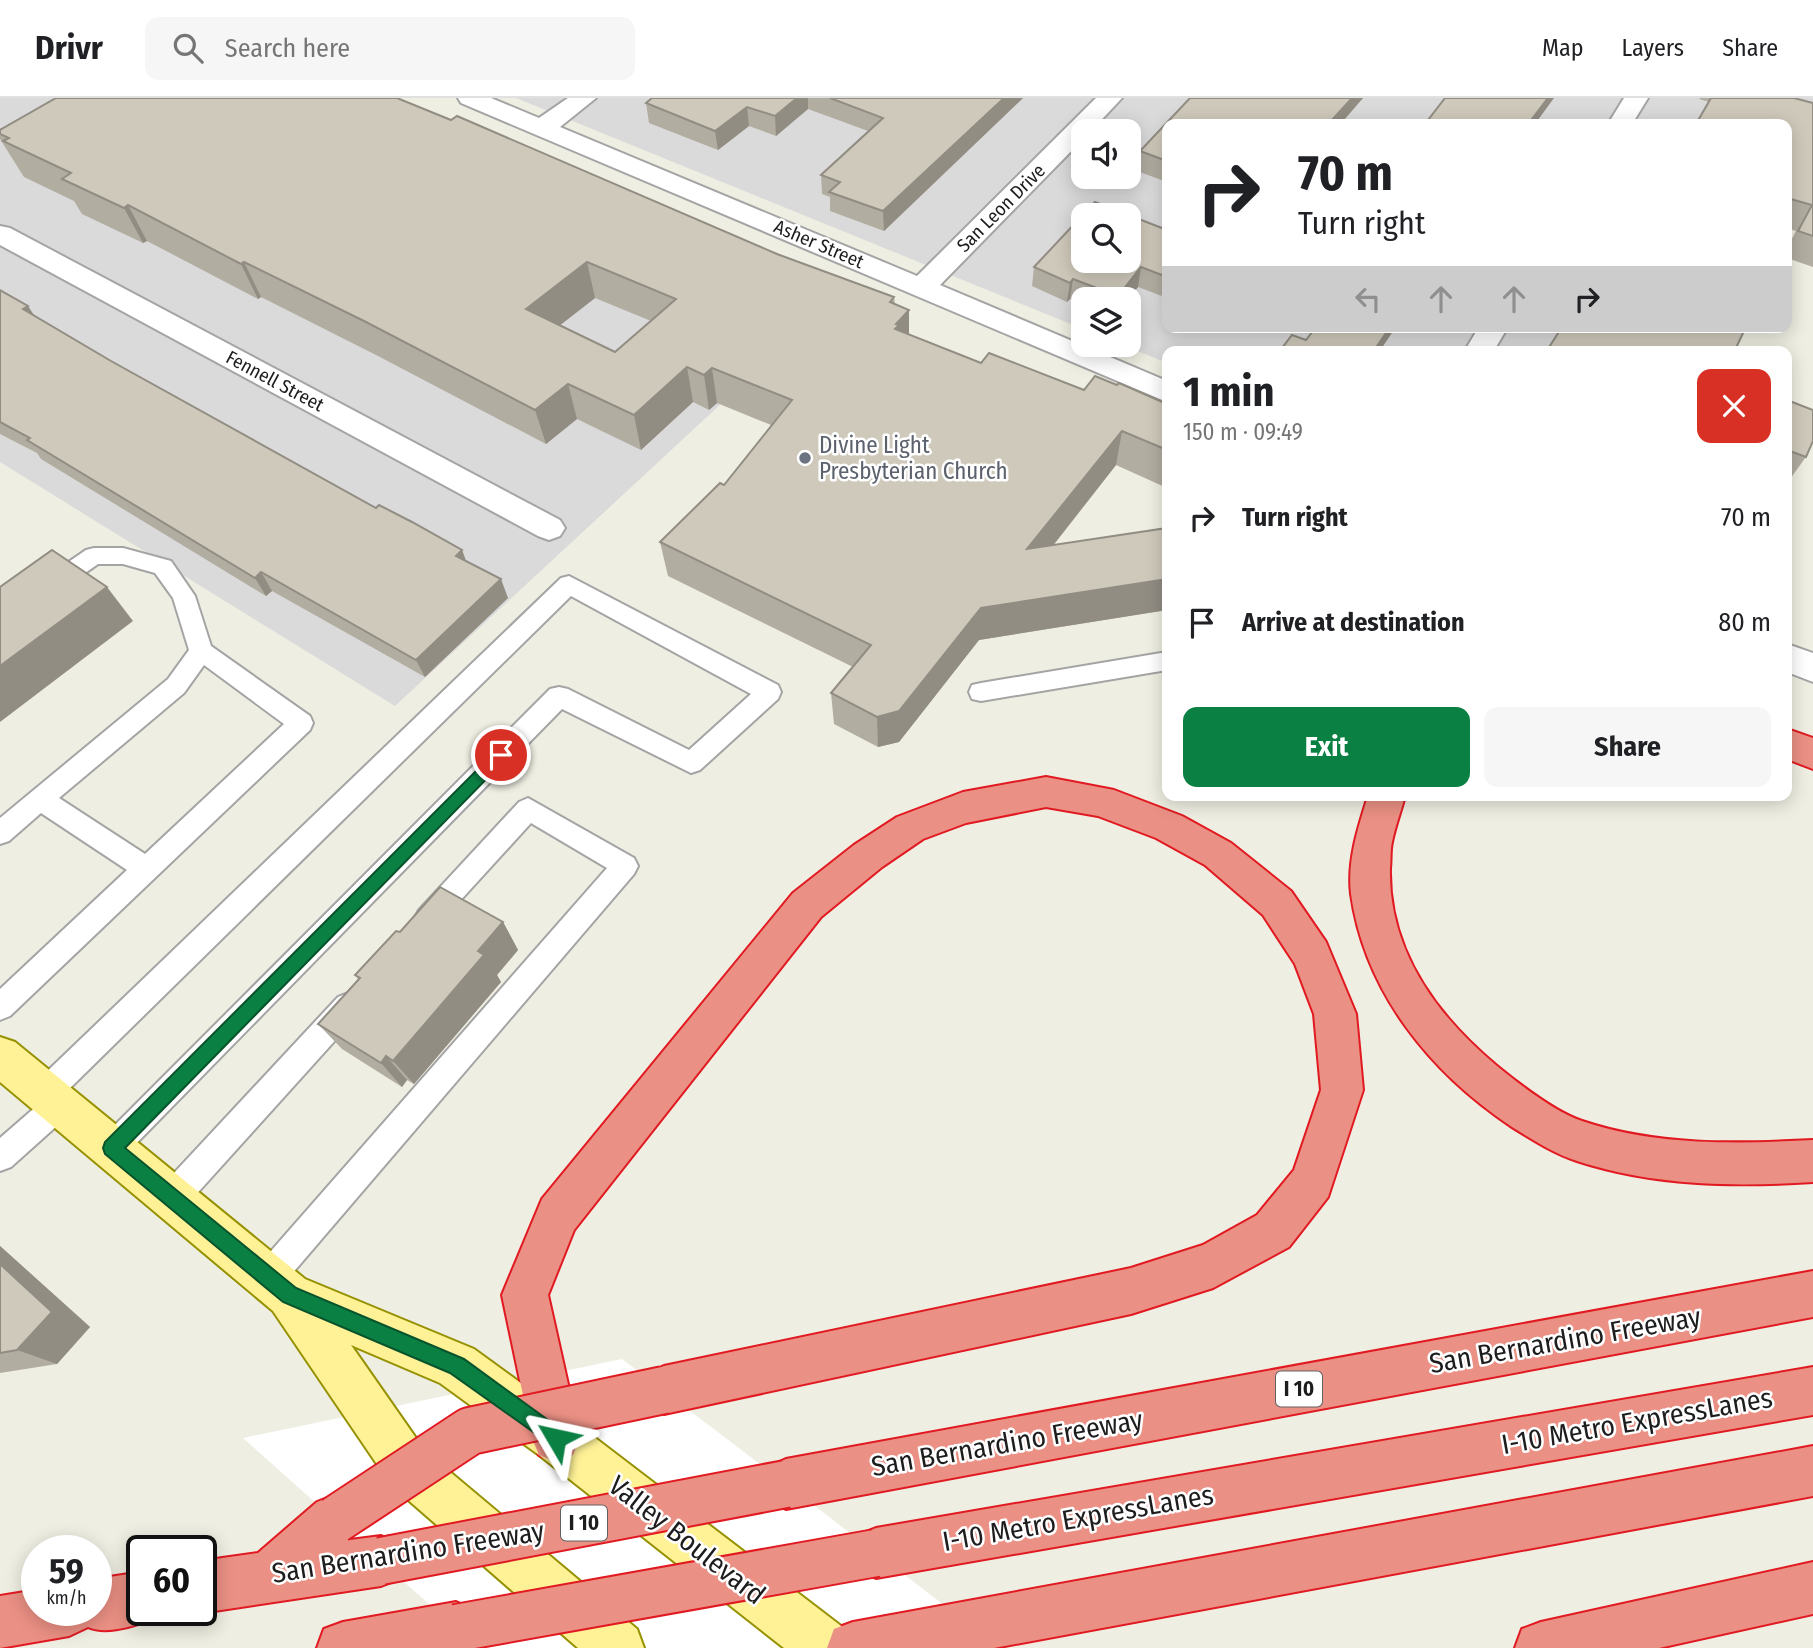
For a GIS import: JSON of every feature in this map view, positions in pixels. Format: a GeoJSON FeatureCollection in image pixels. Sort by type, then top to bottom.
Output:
{"type":"FeatureCollection","features":[{"type":"Feature","properties":{"kind":"highway"},"geometry":{"type":"LineString","coordinates":[[1792,745],[1813,754]]}},
{"type":"Feature","properties":{"kind":"highway"},"geometry":{"type":"LineString","coordinates":[[272,1575],[335,1520],[470,1431],[664,1390],[1131,1291],[1213,1265],[1273,1231],[1312,1182],[1342,1090],[1335,1014],[1312,955],[1277,903],[1218,854],[1169,827],[1101,801],[1046,792],[963,808],[910,828],[868,856],[807,905],[558,1215],[525,1295],[556,1438]]}},
{"type":"Feature","properties":{"kind":"highway"},"geometry":{"type":"LineString","coordinates":[[1385,801],[1377,820],[1369,854],[1369,887],[1377,929],[1393,971],[1422,1018],[1465,1067],[1510,1104],[1575,1140],[1638,1155],[1710,1165],[1813,1161]]}},
{"type":"Feature","properties":{"kind":"highway","name":"San Bernardino Freeway"},"geometry":{"type":"LineString","coordinates":[[217,1584],[382,1562],[786,1483],[1813,1294]]}},
{"type":"Feature","properties":{"kind":"highway","name":"I-10 Metro ExpressLanes"},"geometry":{"type":"LineString","coordinates":[[343,1648],[1813,1391]]}},
{"type":"Feature","properties":{"kind":"highway"},"geometry":{"type":"LineString","coordinates":[[853,1648],[1813,1471]]}},
{"type":"Feature","properties":{"kind":"highway"},"geometry":{"type":"LineString","coordinates":[[1541,1648],[1813,1588]]}},
{"type":"Feature","properties":{"kind":"highway"},"geometry":{"type":"LineString","coordinates":[[0,1622],[21,1618]]}},
{"type":"Feature","properties":{"kind":"main road","name":"Valley Boulevard"},"geometry":{"type":"LineString","coordinates":[[0,1056],[279,1287],[408,1468],[618,1648]]}},
{"type":"Feature","properties":{"kind":"main road","name":"Valley Boulevard"},"geometry":{"type":"LineString","coordinates":[[279,1287],[457,1366],[556,1438],[826,1648]]}},
{"type":"Feature","properties":{"kind":"street","name":"Asher Street"},"geometry":{"type":"LineString","coordinates":[[470,98],[1162,390]]}},
{"type":"Feature","properties":{"kind":"street"},"geometry":{"type":"LineString","coordinates":[[543,128],[584,98]]}},
{"type":"Feature","properties":{"kind":"street","name":"San Leon Drive"},"geometry":{"type":"LineString","coordinates":[[921,288],[1110,98]]}},
{"type":"Feature","properties":{"kind":"street"},"geometry":{"type":"LineString","coordinates":[[1623,119],[1636,98]]}},
{"type":"Feature","properties":{"kind":"street","name":"Fennell Street"},"geometry":{"type":"LineString","coordinates":[[0,233],[549,528]]}},
{"type":"Feature","properties":{"kind":"street"},"geometry":{"type":"LineString","coordinates":[[1792,659],[1813,668]]}},
{"type":"Feature","properties":{"kind":"lane"},"geometry":{"type":"LineString","coordinates":[[0,621],[94,556],[123,556],[163,567],[184,596],[201,651],[301,723],[0,1007]]}},
{"type":"Feature","properties":{"kind":"lane"},"geometry":{"type":"LineString","coordinates":[[0,1157],[52,1099],[569,584],[769,692],[691,763],[559,696],[112,1148]]}},
{"type":"Feature","properties":{"kind":"lane"},"geometry":{"type":"LineString","coordinates":[[0,833],[176,686],[201,651]]}},
{"type":"Feature","properties":{"kind":"lane"},"geometry":{"type":"LineString","coordinates":[[981,692],[1162,662]]}},
{"type":"Feature","properties":{"kind":"lane"},"geometry":{"type":"LineString","coordinates":[[40,799],[146,869]]}},
{"type":"Feature","properties":{"kind":"lane"},"geometry":{"type":"LineString","coordinates":[[279,1287],[625,866],[528,808],[406,942]]}},
{"type":"Feature","properties":{"kind":"lane"},"geometry":{"type":"LineString","coordinates":[[172,1198],[369,983]]}},
{"type":"Feature","properties":{"kind":"shaded area"},"geometry":{"type":"Polygon","coordinates":[[[0,98],[380,98],[844,290],[395,706],[0,462],[0,98]]]}},
{"type":"Feature","properties":{"kind":"shaded area"},"geometry":{"type":"Polygon","coordinates":[[[516,98],[1813,98],[1813,164],[1792,132],[1792,119],[1162,119],[1162,333],[1738,333],[1733,346],[1162,346],[1162,361],[1141,352],[1141,287],[1071,287],[1071,324],[516,98]]]}},
{"type":"Feature","properties":{"kind":"pier"},"geometry":{"type":"Polygon","coordinates":[[[622,1359],[1000,1648],[478,1648],[243,1438],[622,1359]]]}},
{"type":"Feature","properties":{"kind":"building"},"geometry":{"type":"Polygon","coordinates":[[[56,98],[397,98],[451,120],[457,116],[777,254],[894,297],[890,302],[909,310],[896,324],[899,325],[895,329],[981,363],[989,353],[1084,390],[1095,376],[1162,402],[1162,448],[1122,431],[1027,549],[1162,529],[1162,580],[981,608],[899,711],[877,717],[831,693],[871,645],[660,542],[720,483],[724,485],[792,400],[712,368],[704,375],[687,367],[634,415],[568,384],[535,410],[364,321],[244,262],[241,264],[128,205],[124,208],[62,179],[71,173],[3,141],[9,138],[0,134],[0,130],[56,98]],[[587,262],[526,309],[615,352],[676,299],[587,262]]]}},
{"type":"Feature","properties":{"kind":"building"},"geometry":{"type":"Polygon","coordinates":[[[652,98],[797,98],[775,116],[747,107],[715,131],[646,103],[652,98]]]}},
{"type":"Feature","properties":{"kind":"building"},"geometry":{"type":"Polygon","coordinates":[[[830,98],[1004,98],[883,211],[829,192],[840,182],[821,175],[883,118],[830,98]]]}},
{"type":"Feature","properties":{"kind":"building"},"geometry":{"type":"Polygon","coordinates":[[[1190,98],[1352,98],[1333,119],[1170,119],[1190,98]]]}},
{"type":"Feature","properties":{"kind":"building"},"geometry":{"type":"Polygon","coordinates":[[[1445,98],[1548,98],[1532,119],[1429,119],[1445,98]]]}},
{"type":"Feature","properties":{"kind":"building"},"geometry":{"type":"Polygon","coordinates":[[[1711,98],[1794,98],[1813,103],[1813,236],[1798,231],[1812,205],[1792,199],[1792,119],[1699,119],[1711,98]]]}},
{"type":"Feature","properties":{"kind":"building"},"geometry":{"type":"Polygon","coordinates":[[[1162,128],[1162,159],[1141,150],[1162,128]]]}},
{"type":"Feature","properties":{"kind":"building"},"geometry":{"type":"Polygon","coordinates":[[[1141,220],[1162,228],[1162,275],[1141,267],[1141,220]]]}},
{"type":"Feature","properties":{"kind":"building"},"geometry":{"type":"Polygon","coordinates":[[[1071,228],[1071,273],[1136,273],[1125,287],[1094,287],[1073,279],[1070,283],[1034,267],[1071,228]]]}},
{"type":"Feature","properties":{"kind":"building"},"geometry":{"type":"Polygon","coordinates":[[[0,290],[28,306],[23,309],[111,361],[376,508],[379,505],[412,522],[462,550],[456,556],[501,579],[416,660],[261,572],[255,578],[0,422],[0,290]]]}},
{"type":"Feature","properties":{"kind":"building"},"geometry":{"type":"Polygon","coordinates":[[[1311,333],[1386,333],[1377,346],[1284,346],[1292,335],[1306,340],[1311,333]]]}},
{"type":"Feature","properties":{"kind":"building"},"geometry":{"type":"Polygon","coordinates":[[[1558,333],[1743,333],[1737,346],[1550,346],[1558,333]]]}},
{"type":"Feature","properties":{"kind":"building"},"geometry":{"type":"Polygon","coordinates":[[[1792,402],[1813,410],[1813,441],[1806,457],[1792,452],[1792,402]]]}},
{"type":"Feature","properties":{"kind":"building"},"geometry":{"type":"Polygon","coordinates":[[[52,550],[107,587],[0,666],[0,587],[52,550]]]}},
{"type":"Feature","properties":{"kind":"building"},"geometry":{"type":"Polygon","coordinates":[[[440,887],[503,922],[478,951],[484,955],[393,1061],[386,1056],[381,1063],[318,1024],[360,978],[355,975],[396,931],[400,932],[440,887]]]}},
{"type":"Feature","properties":{"kind":"building"},"geometry":{"type":"Polygon","coordinates":[[[0,1264],[52,1312],[17,1350],[0,1353],[0,1264]]]}},
{"type":"Feature","properties":{"kind":"place","name":"Divine Light Presbyterian Church"},"geometry":{"type":"Point","coordinates":[805,458]}},
{"type":"Feature","properties":{"kind":"route"},"geometry":{"type":"LineString","coordinates":[[501,755],[112,1148],[289,1295],[457,1366],[556,1438]]}}]}
